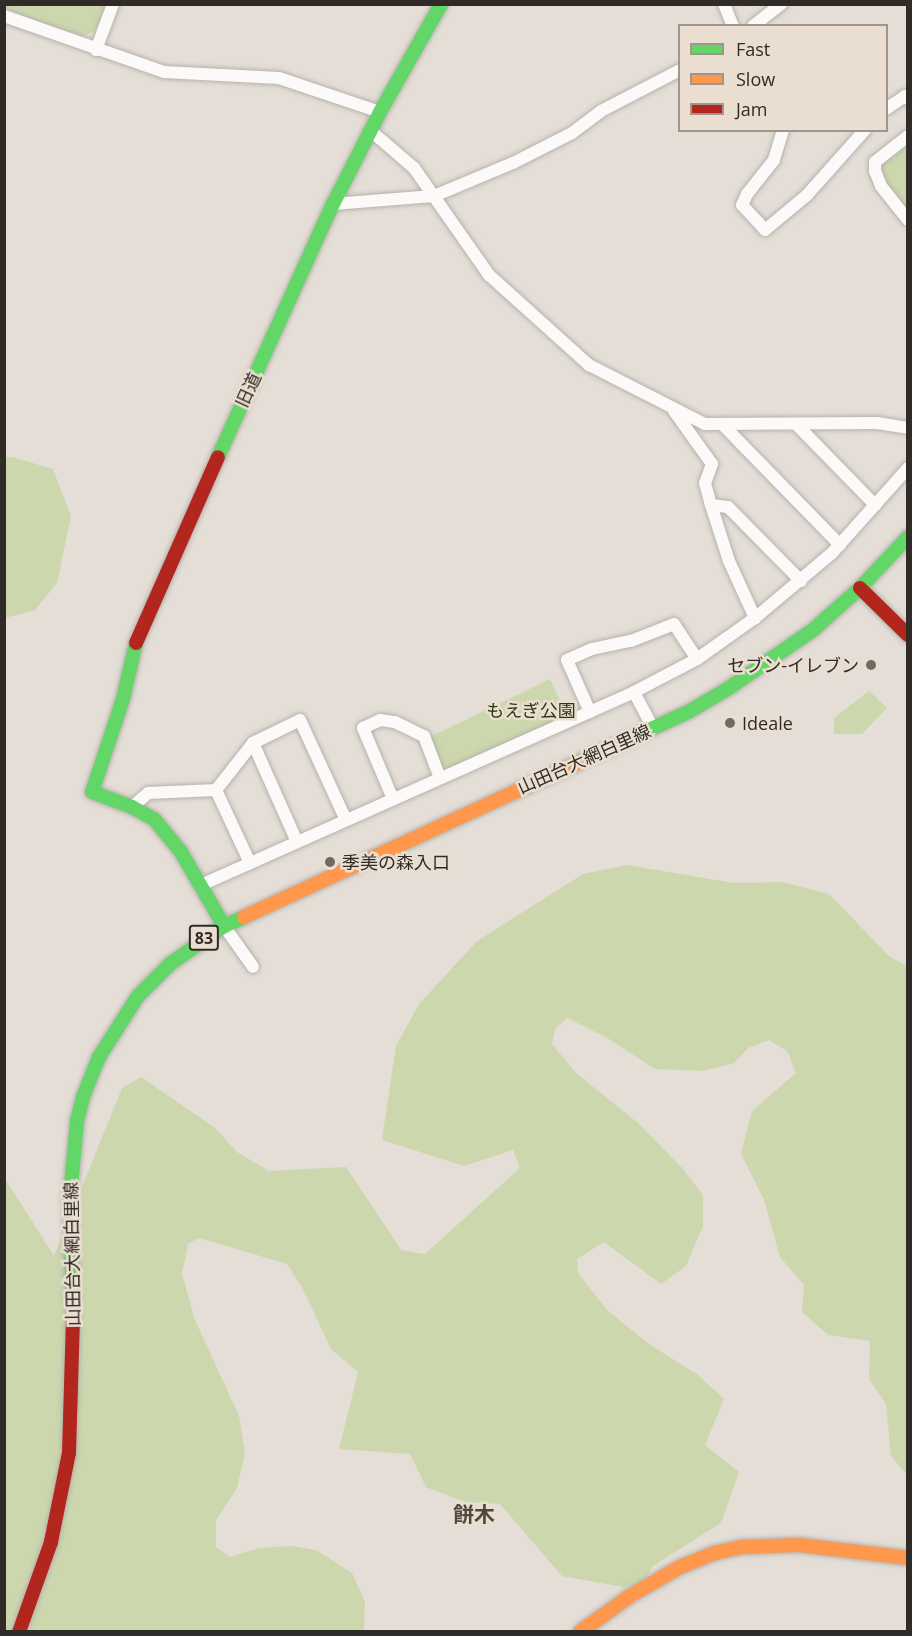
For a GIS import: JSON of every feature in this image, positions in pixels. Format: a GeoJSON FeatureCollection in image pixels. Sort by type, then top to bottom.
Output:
{"type":"FeatureCollection","features":[{"type":"Feature","properties":{"kind":"main road","name":"旧道"},"geometry":{"type":"LineString","coordinates":[[132,807],[92,792],[123,699],[134,647],[173,555],[333,204],[380,112],[441,4]]}},
{"type":"Feature","properties":{"kind":"main road","name":"山田台大網白里線"},"geometry":{"type":"LineString","coordinates":[[19,1632],[51,1542],[69,1453],[74,1356],[70,1197],[73,1144],[83,1097],[111,1035],[138,996],[170,963],[224,926],[690,711],[764,666],[813,630],[864,584],[908,537]]}},
{"type":"Feature","properties":{"kind":"main road"},"geometry":{"type":"LineString","coordinates":[[864,584],[908,621]]}},
{"type":"Feature","properties":{"kind":"main road"},"geometry":{"type":"LineString","coordinates":[[864,584],[908,635]]}},
{"type":"Feature","properties":{"kind":"main road","name":"83"},"geometry":{"type":"LineString","coordinates":[[132,807],[154,819],[168,833],[224,926]]}},
{"type":"Feature","properties":{"kind":"main road"},"geometry":{"type":"LineString","coordinates":[[580,1632],[630,1596],[680,1567],[733,1549],[767,1545],[799,1545],[908,1558]]}},
{"type":"Feature","properties":{"kind":"street"},"geometry":{"type":"LineString","coordinates":[[96,50],[113,4]]}},
{"type":"Feature","properties":{"kind":"street"},"geometry":{"type":"LineString","coordinates":[[724,4],[732,24]]}},
{"type":"Feature","properties":{"kind":"street"},"geometry":{"type":"LineString","coordinates":[[756,24],[781,4]]}},
{"type":"Feature","properties":{"kind":"street"},"geometry":{"type":"LineString","coordinates":[[4,16],[164,72],[279,78],[380,112]]}},
{"type":"Feature","properties":{"kind":"street"},"geometry":{"type":"LineString","coordinates":[[333,204],[434,196],[513,163],[572,132],[601,111],[678,71]]}},
{"type":"Feature","properties":{"kind":"street"},"geometry":{"type":"LineString","coordinates":[[888,108],[905,96],[908,99]]}},
{"type":"Feature","properties":{"kind":"street"},"geometry":{"type":"LineString","coordinates":[[371,131],[414,168],[489,275],[589,365],[671,407],[692,424],[712,464],[705,483],[729,561],[755,618]]}},
{"type":"Feature","properties":{"kind":"street"},"geometry":{"type":"LineString","coordinates":[[782,132],[774,160],[741,205],[765,230],[807,195],[863,132]]}},
{"type":"Feature","properties":{"kind":"street"},"geometry":{"type":"LineString","coordinates":[[908,136],[875,162],[875,171],[880,186],[908,220]]}},
{"type":"Feature","properties":{"kind":"street"},"geometry":{"type":"LineString","coordinates":[[692,424],[877,423],[908,428]]}},
{"type":"Feature","properties":{"kind":"street"},"geometry":{"type":"LineString","coordinates":[[722,424],[840,545]]}},
{"type":"Feature","properties":{"kind":"street"},"geometry":{"type":"LineString","coordinates":[[797,425],[875,505]]}},
{"type":"Feature","properties":{"kind":"street"},"geometry":{"type":"LineString","coordinates":[[201,885],[634,692],[697,659],[755,618],[801,581],[840,545],[908,468]]}},
{"type":"Feature","properties":{"kind":"street"},"geometry":{"type":"LineString","coordinates":[[711,505],[728,507],[801,581]]}},
{"type":"Feature","properties":{"kind":"street"},"geometry":{"type":"LineString","coordinates":[[590,712],[567,660],[592,649],[631,641],[674,624],[697,659]]}},
{"type":"Feature","properties":{"kind":"street"},"geometry":{"type":"LineString","coordinates":[[634,692],[653,728]]}},
{"type":"Feature","properties":{"kind":"street"},"geometry":{"type":"LineString","coordinates":[[132,807],[148,793],[216,790],[253,743],[300,720],[346,820]]}},
{"type":"Feature","properties":{"kind":"street"},"geometry":{"type":"LineString","coordinates":[[393,799],[363,728],[380,720],[395,722],[424,736],[440,778]]}},
{"type":"Feature","properties":{"kind":"street"},"geometry":{"type":"LineString","coordinates":[[253,743],[297,842]]}},
{"type":"Feature","properties":{"kind":"street"},"geometry":{"type":"LineString","coordinates":[[216,790],[250,863]]}},
{"type":"Feature","properties":{"kind":"street"},"geometry":{"type":"LineString","coordinates":[[224,926],[253,967]]}},
{"type":"Feature","properties":{"kind":"green space"},"geometry":{"type":"Polygon","coordinates":[[[4,5],[105,5],[95,31],[79,38],[5,8],[4,5]]]}},
{"type":"Feature","properties":{"kind":"green space"},"geometry":{"type":"Polygon","coordinates":[[[907,142],[907,216],[881,180],[878,165],[907,142]]]}},
{"type":"Feature","properties":{"kind":"green space"},"geometry":{"type":"Polygon","coordinates":[[[4,457],[12,457],[53,469],[71,516],[57,583],[35,610],[5,618],[4,457]]]}},
{"type":"Feature","properties":{"kind":"green space","name":"もえぎ公園"},"geometry":{"type":"Polygon","coordinates":[[[550,679],[567,716],[448,770],[442,768],[428,738],[550,679]]]}},
{"type":"Feature","properties":{"kind":"green space"},"geometry":{"type":"Polygon","coordinates":[[[869,691],[887,708],[862,734],[834,734],[834,718],[869,691]]]}},
{"type":"Feature","properties":{"kind":"green space"},"geometry":{"type":"Polygon","coordinates":[[[627,865],[734,883],[782,882],[829,894],[890,957],[907,966],[907,1475],[891,1456],[886,1404],[869,1379],[870,1341],[828,1335],[802,1312],[804,1285],[780,1257],[764,1200],[741,1154],[752,1111],[796,1073],[787,1051],[769,1040],[748,1048],[734,1063],[703,1071],[655,1069],[609,1039],[567,1018],[555,1029],[552,1044],[577,1074],[638,1123],[683,1169],[703,1195],[703,1226],[686,1266],[661,1284],[604,1242],[577,1259],[578,1273],[607,1310],[649,1344],[698,1375],[724,1399],[705,1445],[739,1472],[721,1523],[653,1566],[643,1585],[623,1587],[562,1576],[500,1504],[465,1502],[426,1487],[410,1454],[339,1449],[358,1372],[331,1349],[303,1289],[287,1264],[199,1238],[188,1244],[182,1274],[195,1320],[239,1416],[245,1453],[237,1488],[216,1520],[216,1547],[230,1557],[259,1548],[292,1546],[316,1550],[352,1573],[365,1602],[364,1631],[5,1631],[4,1177],[54,1256],[122,1088],[141,1077],[215,1128],[237,1152],[269,1171],[346,1167],[401,1250],[425,1254],[520,1168],[513,1150],[464,1166],[382,1140],[396,1046],[419,1004],[477,941],[583,874],[627,865]]]}},
{"type":"Feature","properties":{"kind":"traffic: fast"},"geometry":{"type":"LineString","coordinates":[[218,457],[333,204],[380,112],[441,4]]}},
{"type":"Feature","properties":{"kind":"traffic: fast"},"geometry":{"type":"LineString","coordinates":[[579,762],[690,711],[729,688],[813,630],[860,588],[908,537]]}},
{"type":"Feature","properties":{"kind":"traffic: fast"},"geometry":{"type":"LineString","coordinates":[[136,643],[123,699],[92,792],[132,807],[154,819],[181,852],[224,926]]}},
{"type":"Feature","properties":{"kind":"traffic: fast"},"geometry":{"type":"LineString","coordinates":[[73,1319],[70,1197],[77,1121],[83,1097],[99,1057],[138,996],[170,964],[224,926],[244,917]]}},
{"type":"Feature","properties":{"kind":"traffic: slow"},"geometry":{"type":"LineString","coordinates":[[244,917],[579,762]]}},
{"type":"Feature","properties":{"kind":"traffic: slow"},"geometry":{"type":"LineString","coordinates":[[580,1632],[630,1596],[680,1567],[715,1553],[742,1547],[799,1545],[908,1558]]}},
{"type":"Feature","properties":{"kind":"traffic: jam"},"geometry":{"type":"LineString","coordinates":[[136,643],[218,457]]}},
{"type":"Feature","properties":{"kind":"traffic: jam"},"geometry":{"type":"LineString","coordinates":[[860,588],[908,635]]}},
{"type":"Feature","properties":{"kind":"traffic: jam"},"geometry":{"type":"LineString","coordinates":[[19,1632],[51,1542],[69,1453],[73,1319]]}},
{"type":"Feature","properties":{"kind":"place","name":"セブン-イレブン"},"geometry":{"type":"Point","coordinates":[871,665]}},
{"type":"Feature","properties":{"kind":"place","name":"Ideale"},"geometry":{"type":"Point","coordinates":[730,723]}},
{"type":"Feature","properties":{"kind":"place","name":"季美の森入口"},"geometry":{"type":"Point","coordinates":[330,862]}},
{"type":"Feature","properties":{"kind":"district","name":"餅木"},"geometry":{"type":"Point","coordinates":[474,1514]}}]}
